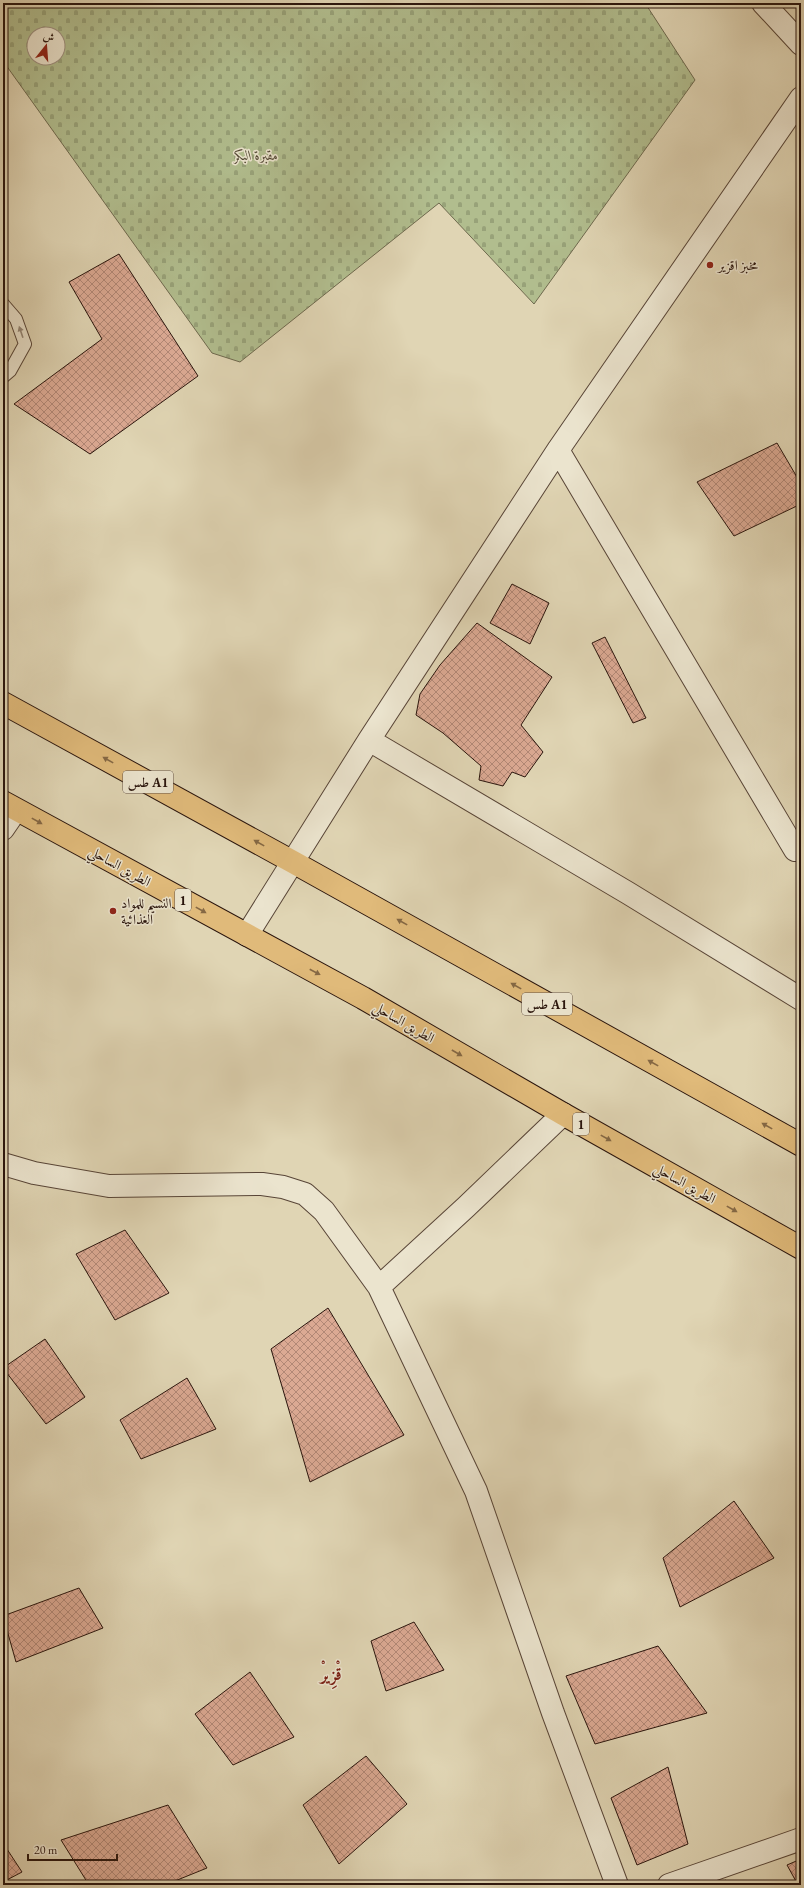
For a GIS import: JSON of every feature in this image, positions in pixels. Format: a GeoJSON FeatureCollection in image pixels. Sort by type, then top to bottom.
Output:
{"type":"FeatureCollection","features":[{"type":"Feature","properties":{"kind":"highway","name":"طس A1"},"geometry":{"type":"LineString","coordinates":[[3,703],[294,862],[801,1146]]}},
{"type":"Feature","properties":{"kind":"highway","name":"الطريق الساحلي"},"geometry":{"type":"LineString","coordinates":[[10,806],[363,998],[563,1114],[801,1248]]}},
{"type":"Feature","properties":{"kind":"street"},"geometry":{"type":"LineString","coordinates":[[763,3],[801,44]]}},
{"type":"Feature","properties":{"kind":"street"},"geometry":{"type":"LineString","coordinates":[[246,935],[294,862],[369,740],[558,450],[801,98]]}},
{"type":"Feature","properties":{"kind":"street"},"geometry":{"type":"LineString","coordinates":[[558,450],[795,850]]}},
{"type":"Feature","properties":{"kind":"street"},"geometry":{"type":"LineString","coordinates":[[369,740],[628,893],[801,999]]}},
{"type":"Feature","properties":{"kind":"street"},"geometry":{"type":"LineString","coordinates":[[3,829],[10,806]]}},
{"type":"Feature","properties":{"kind":"street"},"geometry":{"type":"LineString","coordinates":[[379,1287],[466,1207],[563,1114]]}},
{"type":"Feature","properties":{"kind":"street"},"geometry":{"type":"LineString","coordinates":[[3,1164],[34,1173],[109,1186],[262,1184],[283,1187],[305,1194],[324,1211],[379,1287],[476,1491],[553,1713],[616,1885]]}},
{"type":"Feature","properties":{"kind":"street"},"geometry":{"type":"LineString","coordinates":[[669,1885],[801,1839]]}},
{"type":"Feature","properties":{"kind":"lane"},"geometry":{"type":"LineString","coordinates":[[3,304],[16,319],[25,344],[10,371],[3,377]]}},
{"type":"Feature","properties":{"kind":"green space","name":"مقبرة البكر"},"geometry":{"type":"Polygon","coordinates":[[[3,3],[645,3],[695,80],[534,304],[439,203],[240,362],[212,353],[3,61],[3,3]]]}},
{"type":"Feature","properties":{"kind":"building"},"geometry":{"type":"Polygon","coordinates":[[[119,254],[198,376],[90,454],[14,404],[102,339],[69,282],[119,254]]]}},
{"type":"Feature","properties":{"kind":"building"},"geometry":{"type":"Polygon","coordinates":[[[777,443],[801,484],[801,504],[734,536],[697,482],[777,443]]]}},
{"type":"Feature","properties":{"kind":"building"},"geometry":{"type":"Polygon","coordinates":[[[512,584],[549,603],[530,644],[490,623],[512,584]]]}},
{"type":"Feature","properties":{"kind":"building"},"geometry":{"type":"Polygon","coordinates":[[[477,623],[552,677],[521,725],[543,752],[525,777],[512,772],[503,786],[479,780],[481,766],[443,733],[416,715],[420,694],[440,665],[477,623]]]}},
{"type":"Feature","properties":{"kind":"building"},"geometry":{"type":"Polygon","coordinates":[[[605,637],[646,718],[633,723],[592,643],[605,637]]]}},
{"type":"Feature","properties":{"kind":"building"},"geometry":{"type":"Polygon","coordinates":[[[125,1230],[169,1293],[115,1320],[76,1254],[125,1230]]]}},
{"type":"Feature","properties":{"kind":"building"},"geometry":{"type":"Polygon","coordinates":[[[328,1308],[404,1435],[310,1482],[271,1349],[328,1308]]]}},
{"type":"Feature","properties":{"kind":"building"},"geometry":{"type":"Polygon","coordinates":[[[45,1339],[85,1397],[46,1424],[3,1368],[45,1339]]]}},
{"type":"Feature","properties":{"kind":"building"},"geometry":{"type":"Polygon","coordinates":[[[187,1378],[216,1429],[141,1459],[120,1420],[187,1378]]]}},
{"type":"Feature","properties":{"kind":"building"},"geometry":{"type":"Polygon","coordinates":[[[734,1501],[774,1558],[680,1607],[663,1558],[734,1501]]]}},
{"type":"Feature","properties":{"kind":"building"},"geometry":{"type":"Polygon","coordinates":[[[79,1588],[103,1628],[16,1662],[3,1616],[79,1588]]]}},
{"type":"Feature","properties":{"kind":"building"},"geometry":{"type":"Polygon","coordinates":[[[414,1622],[444,1670],[386,1691],[371,1641],[414,1622]]]}},
{"type":"Feature","properties":{"kind":"building"},"geometry":{"type":"Polygon","coordinates":[[[658,1646],[707,1713],[595,1744],[566,1676],[658,1646]]]}},
{"type":"Feature","properties":{"kind":"building"},"geometry":{"type":"Polygon","coordinates":[[[250,1672],[294,1737],[233,1765],[195,1714],[250,1672]]]}},
{"type":"Feature","properties":{"kind":"building"},"geometry":{"type":"Polygon","coordinates":[[[366,1756],[407,1804],[339,1864],[303,1805],[366,1756]]]}},
{"type":"Feature","properties":{"kind":"building"},"geometry":{"type":"Polygon","coordinates":[[[668,1767],[688,1844],[637,1865],[611,1798],[668,1767]]]}},
{"type":"Feature","properties":{"kind":"building"},"geometry":{"type":"Polygon","coordinates":[[[168,1805],[207,1868],[165,1885],[89,1885],[61,1840],[168,1805]]]}},
{"type":"Feature","properties":{"kind":"building"},"geometry":{"type":"Polygon","coordinates":[[[3,1843],[22,1872],[3,1882],[3,1843]]]}},
{"type":"Feature","properties":{"kind":"building"},"geometry":{"type":"Polygon","coordinates":[[[801,1859],[801,1885],[798,1885],[787,1865],[801,1859]]]}},
{"type":"Feature","properties":{"kind":"building"},"geometry":{"type":"Polygon","coordinates":[[[726,1880],[729,1885],[716,1885],[726,1880]]]}},
{"type":"Feature","properties":{"kind":"place","name":"مخبز اقزير"},"geometry":{"type":"Point","coordinates":[710,265]}},
{"type":"Feature","properties":{"kind":"place","name":"النسيم للمواد الغذائية"},"geometry":{"type":"Point","coordinates":[113,911]}},
{"type":"Feature","properties":{"kind":"district","name":"قْزِيرْ"},"geometry":{"type":"Point","coordinates":[331,1673]}}]}
